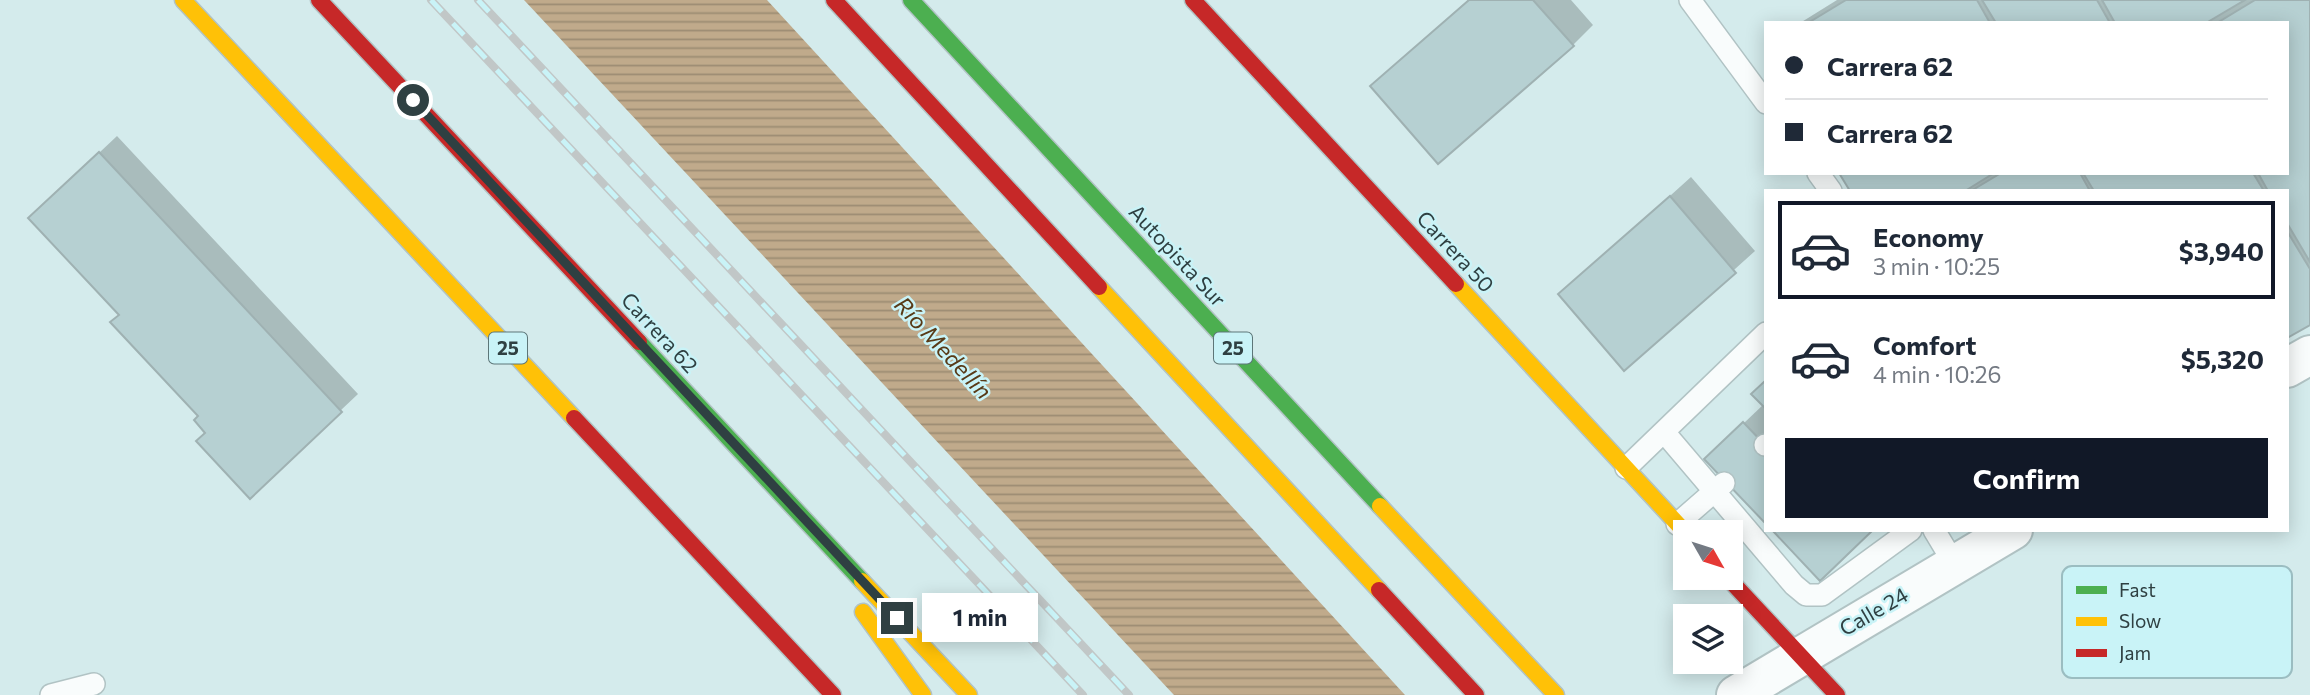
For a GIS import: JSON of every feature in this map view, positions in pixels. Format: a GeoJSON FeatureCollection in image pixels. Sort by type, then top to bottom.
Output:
{"type":"FeatureCollection","features":[{"type":"Feature","properties":{"kind":"main road","name":"25"},"geometry":{"type":"LineString","coordinates":[[183,0],[833,695]]}},
{"type":"Feature","properties":{"kind":"main road","name":"Carrera 62"},"geometry":{"type":"LineString","coordinates":[[319,0],[969,695]]}},
{"type":"Feature","properties":{"kind":"main road"},"geometry":{"type":"LineString","coordinates":[[834,0],[1476,695]]}},
{"type":"Feature","properties":{"kind":"main road","name":"Autopista Sur"},"geometry":{"type":"LineString","coordinates":[[911,0],[1556,695]]}},
{"type":"Feature","properties":{"kind":"main road","name":"Carrera 50"},"geometry":{"type":"LineString","coordinates":[[1193,0],[1674,520]]}},
{"type":"Feature","properties":{"kind":"main road"},"geometry":{"type":"LineString","coordinates":[[770,482],[923,695]]}},
{"type":"Feature","properties":{"kind":"main road"},"geometry":{"type":"LineString","coordinates":[[1739,590],[1837,695]]}},
{"type":"Feature","properties":{"kind":"street"},"geometry":{"type":"LineString","coordinates":[[2289,367],[2310,355]]}},
{"type":"Feature","properties":{"kind":"street","name":"Calle 24"},"geometry":{"type":"LineString","coordinates":[[1735,695],[2010,532]]}},
{"type":"Feature","properties":{"kind":"lane"},"geometry":{"type":"LineString","coordinates":[[1690,0],[1764,100]]}},
{"type":"Feature","properties":{"kind":"lane"},"geometry":{"type":"LineString","coordinates":[[1626,468],[1764,335]]}},
{"type":"Feature","properties":{"kind":"lane"},"geometry":{"type":"LineString","coordinates":[[1664,432],[1721,486],[1794,585],[1806,595],[1822,595],[1908,532]]}},
{"type":"Feature","properties":{"kind":"lane"},"geometry":{"type":"LineString","coordinates":[[1689,520],[1721,486]]}},
{"type":"Feature","properties":{"kind":"lane"},"geometry":{"type":"LineString","coordinates":[[1935,532],[1955,565]]}},
{"type":"Feature","properties":{"kind":"lane"},"geometry":{"type":"LineString","coordinates":[[51,695],[87,688]]}},
{"type":"Feature","properties":{"kind":"water","name":"Río Medellín"},"geometry":{"type":"Polygon","coordinates":[[[524,0],[767,0],[1405,695],[1174,695],[524,0]]]}},
{"type":"Feature","properties":{"kind":"building"},"geometry":{"type":"Polygon","coordinates":[[[1469,0],[1533,0],[1574,46],[1438,164],[1370,86],[1469,0]]]}},
{"type":"Feature","properties":{"kind":"building"},"geometry":{"type":"Polygon","coordinates":[[[1846,0],[1977,0],[1989,21],[1811,21],[1846,0]]]}},
{"type":"Feature","properties":{"kind":"building"},"geometry":{"type":"Polygon","coordinates":[[[1982,0],[2097,0],[2109,21],[1995,21],[1982,0]]]}},
{"type":"Feature","properties":{"kind":"building"},"geometry":{"type":"Polygon","coordinates":[[[2102,0],[2245,0],[2209,21],[2114,21],[2102,0]]]}},
{"type":"Feature","properties":{"kind":"building"},"geometry":{"type":"Polygon","coordinates":[[[2255,0],[2310,0],[2310,262],[2289,226],[2289,189],[2267,189],[2259,175],[2289,175],[2289,21],[2220,21],[2255,0]]]}},
{"type":"Feature","properties":{"kind":"building"},"geometry":{"type":"Polygon","coordinates":[[[99,152],[342,412],[250,499],[196,441],[205,433],[194,420],[198,416],[110,322],[119,315],[28,218],[99,152]]]}},
{"type":"Feature","properties":{"kind":"building"},"geometry":{"type":"Polygon","coordinates":[[[1840,175],[1991,175],[1968,189],[1849,189],[1840,175]]]}},
{"type":"Feature","properties":{"kind":"building"},"geometry":{"type":"Polygon","coordinates":[[[1998,175],[2081,175],[2089,189],[1974,189],[1998,175]]]}},
{"type":"Feature","properties":{"kind":"building"},"geometry":{"type":"Polygon","coordinates":[[[2084,175],[2254,175],[2263,189],[2093,189],[2084,175]]]}},
{"type":"Feature","properties":{"kind":"building"},"geometry":{"type":"Polygon","coordinates":[[[1670,196],[1736,273],[1624,371],[1558,294],[1670,196]]]}},
{"type":"Feature","properties":{"kind":"building"},"geometry":{"type":"Polygon","coordinates":[[[2289,234],[2310,269],[2310,325],[2289,337],[2289,234]]]}},
{"type":"Feature","properties":{"kind":"building"},"geometry":{"type":"Polygon","coordinates":[[[1764,382],[1764,407],[1751,394],[1764,382]]]}},
{"type":"Feature","properties":{"kind":"building"},"geometry":{"type":"Polygon","coordinates":[[[1743,422],[1764,444],[1764,522],[1704,459],[1743,422]]]}},
{"type":"Feature","properties":{"kind":"building"},"geometry":{"type":"Polygon","coordinates":[[[1774,532],[1871,532],[1820,581],[1774,532]]]}},
{"type":"Feature","properties":{"kind":"railway"},"geometry":{"type":"LineString","coordinates":[[431,0],[1083,695]]}},
{"type":"Feature","properties":{"kind":"railway"},"geometry":{"type":"LineString","coordinates":[[478,0],[1129,695]]}},
{"type":"Feature","properties":{"kind":"traffic: fast"},"geometry":{"type":"LineString","coordinates":[[911,0],[1380,506]]}},
{"type":"Feature","properties":{"kind":"traffic: fast"},"geometry":{"type":"LineString","coordinates":[[639,342],[862,581]]}},
{"type":"Feature","properties":{"kind":"traffic: slow"},"geometry":{"type":"LineString","coordinates":[[183,0],[574,418]]}},
{"type":"Feature","properties":{"kind":"traffic: slow"},"geometry":{"type":"LineString","coordinates":[[1456,284],[1674,520]]}},
{"type":"Feature","properties":{"kind":"traffic: slow"},"geometry":{"type":"LineString","coordinates":[[1099,287],[1379,590]]}},
{"type":"Feature","properties":{"kind":"traffic: slow"},"geometry":{"type":"LineString","coordinates":[[1380,506],[1556,695]]}},
{"type":"Feature","properties":{"kind":"traffic: slow"},"geometry":{"type":"LineString","coordinates":[[862,581],[969,695]]}},
{"type":"Feature","properties":{"kind":"traffic: slow"},"geometry":{"type":"LineString","coordinates":[[863,612],[923,695]]}},
{"type":"Feature","properties":{"kind":"traffic: jam"},"geometry":{"type":"LineString","coordinates":[[319,0],[639,342]]}},
{"type":"Feature","properties":{"kind":"traffic: jam"},"geometry":{"type":"LineString","coordinates":[[834,0],[1099,287]]}},
{"type":"Feature","properties":{"kind":"traffic: jam"},"geometry":{"type":"LineString","coordinates":[[1193,0],[1456,284]]}},
{"type":"Feature","properties":{"kind":"traffic: jam"},"geometry":{"type":"LineString","coordinates":[[574,418],[833,695]]}},
{"type":"Feature","properties":{"kind":"traffic: jam"},"geometry":{"type":"LineString","coordinates":[[1379,590],[1476,695]]}},
{"type":"Feature","properties":{"kind":"traffic: jam"},"geometry":{"type":"LineString","coordinates":[[1739,590],[1837,695]]}},
{"type":"Feature","properties":{"kind":"route"},"geometry":{"type":"LineString","coordinates":[[413,100],[897,618]]}}]}
